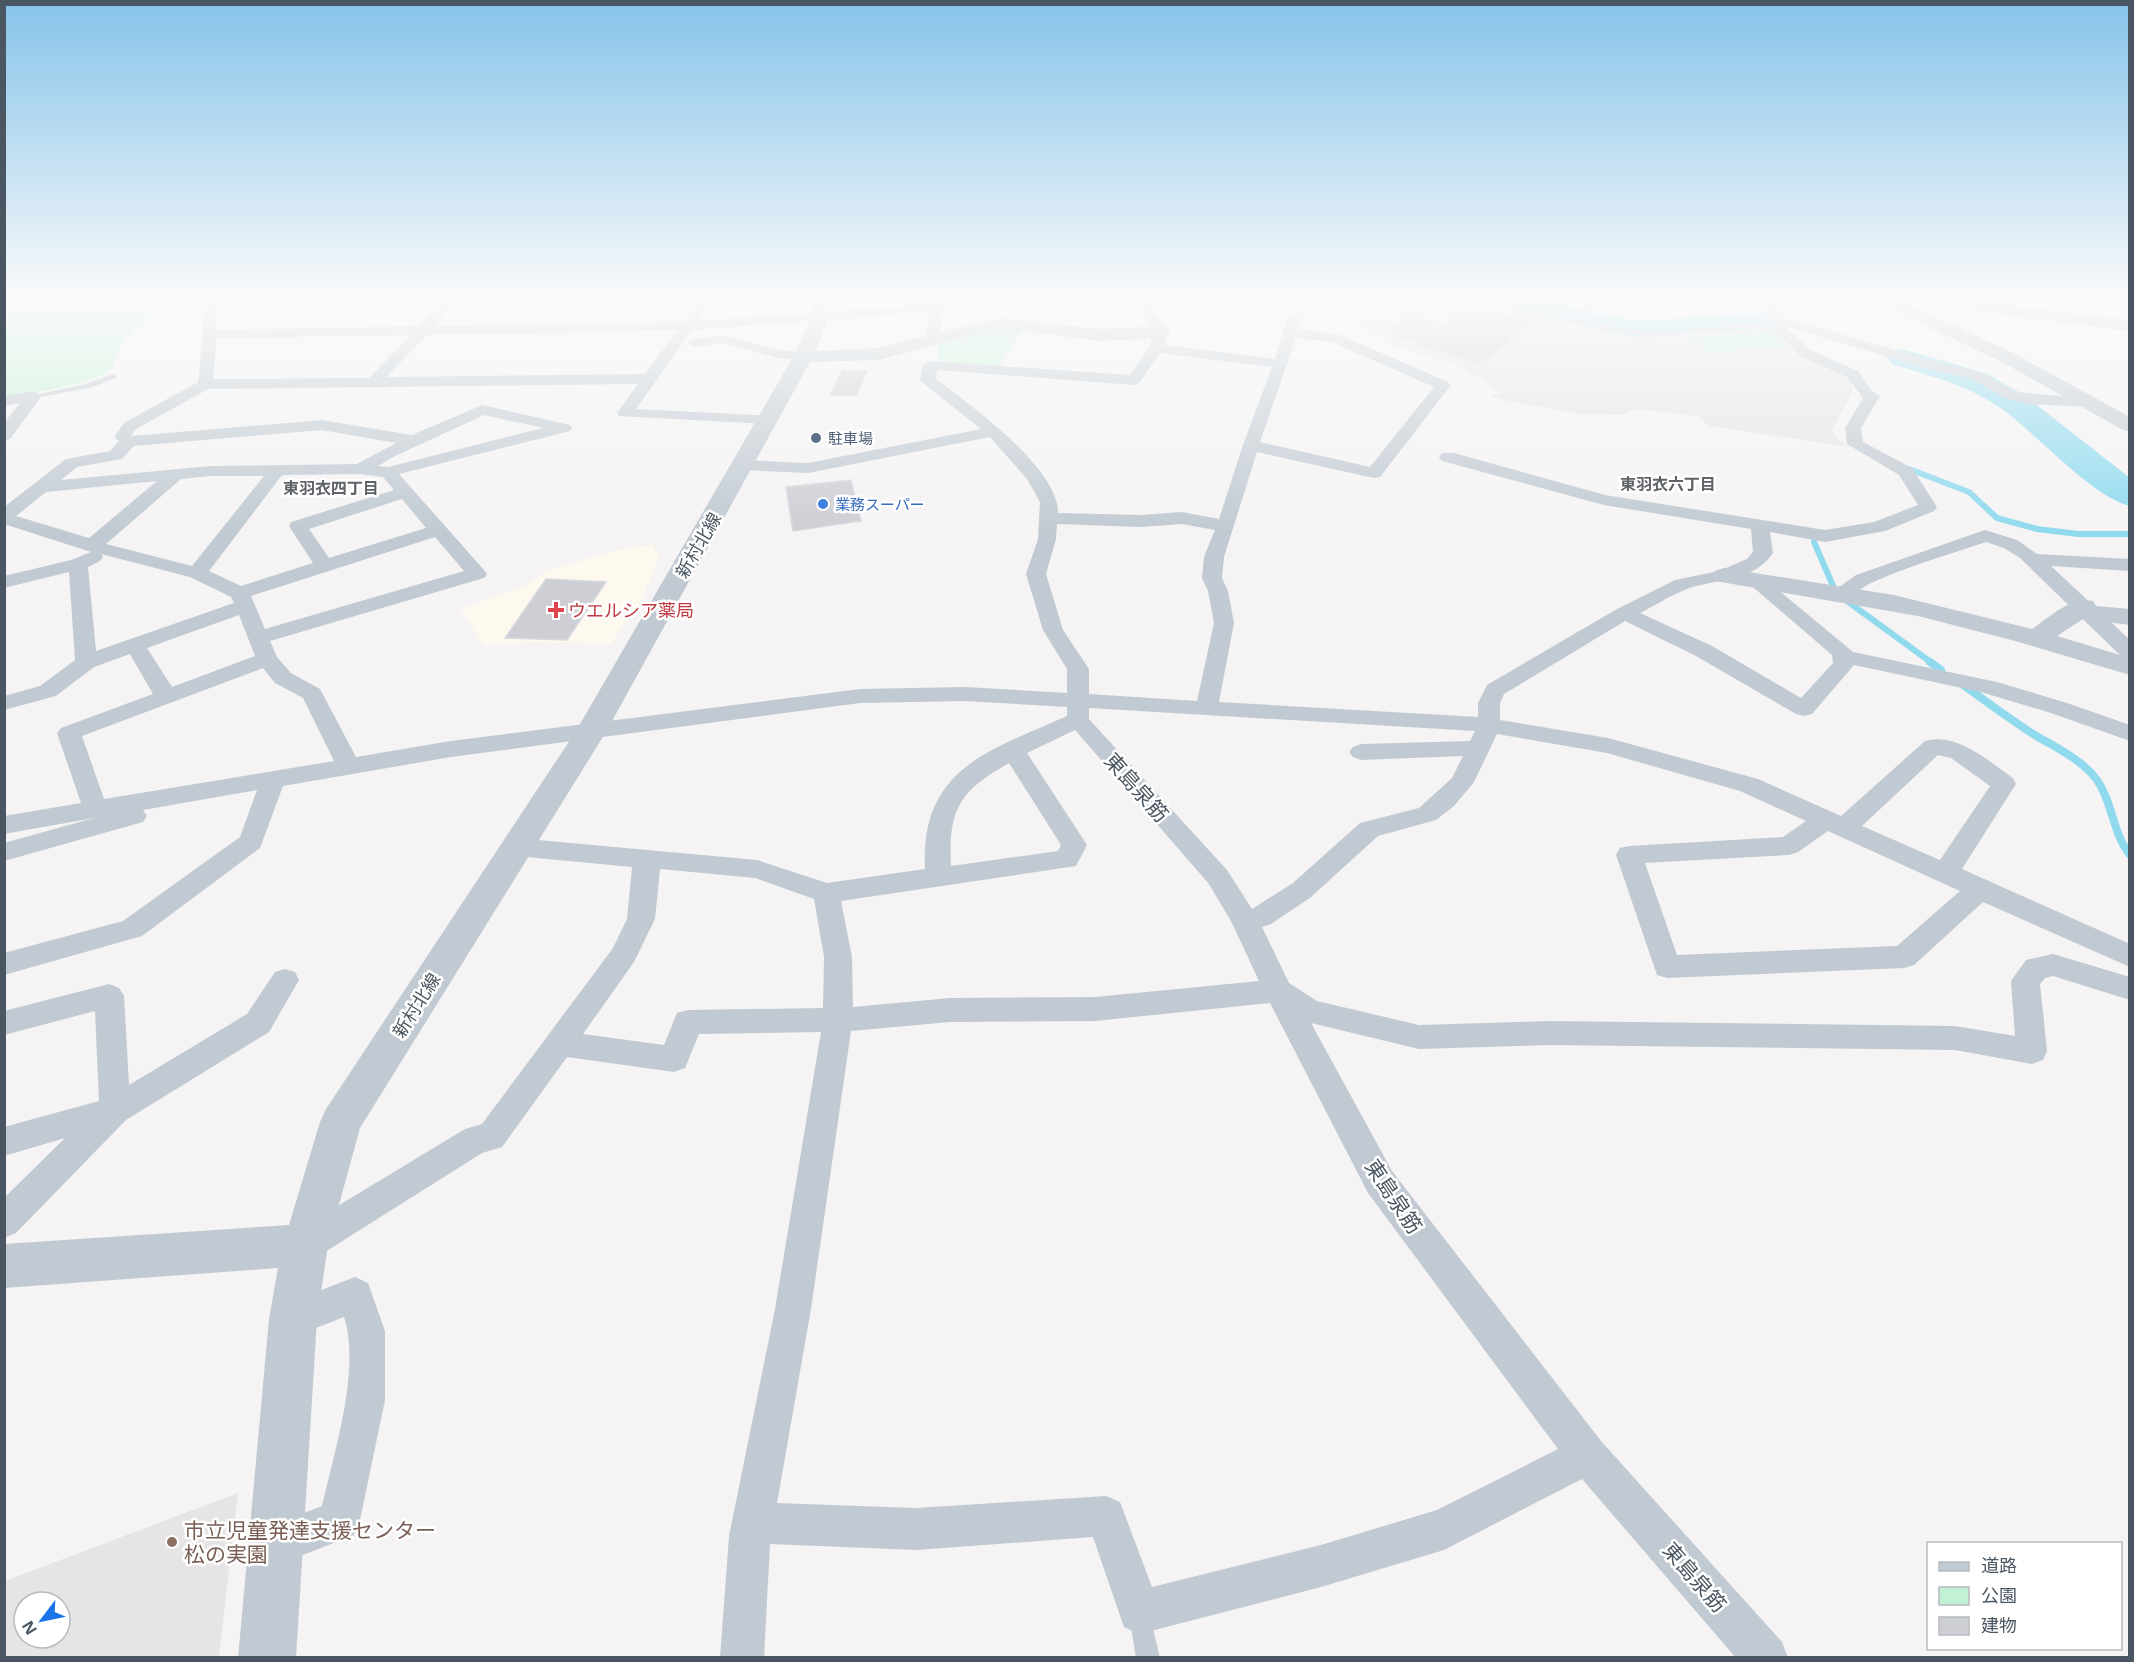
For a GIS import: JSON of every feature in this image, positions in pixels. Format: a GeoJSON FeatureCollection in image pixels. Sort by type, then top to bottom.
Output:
{"type":"FeatureCollection","features":[{"type":"Feature","properties":{"kind":"street"},"geometry":{"type":"LineString","coordinates":[[205,384],[206,377]]}},
{"type":"Feature","properties":{"kind":"street"},"geometry":{"type":"LineString","coordinates":[[373,382],[378,377]]}},
{"type":"Feature","properties":{"kind":"street","name":"新村北線"},"geometry":{"type":"LineString","coordinates":[[267,1658],[293,1318],[304,1245],[341,1122],[591,732],[792,377]]}},
{"type":"Feature","properties":{"kind":"street"},"geometry":{"type":"LineString","coordinates":[[928,377],[928,380],[994,431],[1035,477],[1049,502],[1047,539],[1036,574],[1053,630],[1078,669],[1078,711]]}},
{"type":"Feature","properties":{"kind":"street"},"geometry":{"type":"LineString","coordinates":[[1087,377],[1134,380],[1136,377]]}},
{"type":"Feature","properties":{"kind":"street"},"geometry":{"type":"LineString","coordinates":[[1206,710],[1224,623],[1218,591],[1212,578],[1214,557],[1276,377]]}},
{"type":"Feature","properties":{"kind":"street"},"geometry":{"type":"LineString","coordinates":[[1251,445],[1374,473],[1443,385],[1424,377]]}},
{"type":"Feature","properties":{"kind":"street"},"geometry":{"type":"LineString","coordinates":[[1448,457],[1604,500],[1825,536],[1878,527],[1928,507],[1906,472],[1855,444],[1853,428],[1872,396],[1866,394],[1855,377]]}},
{"type":"Feature","properties":{"kind":"street"},"geometry":{"type":"LineString","coordinates":[[1978,377],[2011,395],[2028,399],[2090,402]]}},
{"type":"Feature","properties":{"kind":"street"},"geometry":{"type":"LineString","coordinates":[[2041,377],[2130,426]]}},
{"type":"Feature","properties":{"kind":"street"},"geometry":{"type":"LineString","coordinates":[[122,437],[130,426],[205,384],[651,379]]}},
{"type":"Feature","properties":{"kind":"street"},"geometry":{"type":"LineString","coordinates":[[651,379],[625,413],[769,420]]}},
{"type":"Feature","properties":{"kind":"street"},"geometry":{"type":"LineString","coordinates":[[4,401],[34,396]]}},
{"type":"Feature","properties":{"kind":"street"},"geometry":{"type":"LineString","coordinates":[[4,435],[34,396]]}},
{"type":"Feature","properties":{"kind":"street"},"geometry":{"type":"LineString","coordinates":[[41,487],[211,471],[361,469],[388,472],[564,428],[482,410],[389,452],[361,469]]}},
{"type":"Feature","properties":{"kind":"street"},"geometry":{"type":"LineString","coordinates":[[4,517],[72,463],[116,455],[129,441],[322,425],[415,441]]}},
{"type":"Feature","properties":{"kind":"street"},"geometry":{"type":"LineString","coordinates":[[743,465],[808,468],[994,431]]}},
{"type":"Feature","properties":{"kind":"street"},"geometry":{"type":"LineString","coordinates":[[197,573],[277,470]]}},
{"type":"Feature","properties":{"kind":"street"},"geometry":{"type":"LineString","coordinates":[[260,637],[477,574],[388,472]]}},
{"type":"Feature","properties":{"kind":"street"},"geometry":{"type":"LineString","coordinates":[[4,582],[78,564],[100,548],[176,475]]}},
{"type":"Feature","properties":{"kind":"street"},"geometry":{"type":"LineString","coordinates":[[325,566],[298,526],[406,492]]}},
{"type":"Feature","properties":{"kind":"street"},"geometry":{"type":"LineString","coordinates":[[4,517],[100,548],[197,573],[243,600],[260,637],[267,659],[283,678],[312,694],[349,766]]}},
{"type":"Feature","properties":{"kind":"street"},"geometry":{"type":"LineString","coordinates":[[1049,518],[1142,521],[1182,518],[1226,526]]}},
{"type":"Feature","properties":{"kind":"street"},"geometry":{"type":"LineString","coordinates":[[1245,921],[1261,917],[1302,890],[1369,829],[1427,814],[1462,782],[1489,725],[1489,703],[1495,690],[1624,613],[1682,584],[1724,576],[1754,563],[1763,553],[1760,525]]}},
{"type":"Feature","properties":{"kind":"street"},"geometry":{"type":"LineString","coordinates":[[4,703],[48,691],[86,662],[135,645],[325,566],[438,530]]}},
{"type":"Feature","properties":{"kind":"street"},"geometry":{"type":"LineString","coordinates":[[1838,593],[1863,579],[1984,537],[2004,540],[2020,547],[2130,652]]}},
{"type":"Feature","properties":{"kind":"street"},"geometry":{"type":"LineString","coordinates":[[2032,559],[2130,565]]}},
{"type":"Feature","properties":{"kind":"street"},"geometry":{"type":"LineString","coordinates":[[78,564],[86,662]]}},
{"type":"Feature","properties":{"kind":"street"},"geometry":{"type":"LineString","coordinates":[[1724,576],[1918,608],[2036,638],[2130,667]]}},
{"type":"Feature","properties":{"kind":"street"},"geometry":{"type":"LineString","coordinates":[[1624,613],[1704,651],[1804,710],[1844,664],[1843,653],[1757,582]]}},
{"type":"Feature","properties":{"kind":"street"},"geometry":{"type":"LineString","coordinates":[[2036,638],[2087,610],[2130,617]]}},
{"type":"Feature","properties":{"kind":"street"},"geometry":{"type":"LineString","coordinates":[[135,645],[166,696]]}},
{"type":"Feature","properties":{"kind":"street"},"geometry":{"type":"LineString","coordinates":[[1843,657],[1974,682],[2087,717],[2130,734]]}},
{"type":"Feature","properties":{"kind":"street"},"geometry":{"type":"LineString","coordinates":[[95,809],[69,733],[267,659]]}},
{"type":"Feature","properties":{"kind":"street"},"geometry":{"type":"LineString","coordinates":[[4,825],[452,749],[860,696],[965,694],[1078,711],[1206,710],[1489,725],[1608,747],[1749,784],[1979,890],[2130,956]]}},
{"type":"Feature","properties":{"kind":"street"},"geometry":{"type":"LineString","coordinates":[[939,875],[937,840],[949,798],[974,773],[1078,711]]}},
{"type":"Feature","properties":{"kind":"street","name":"東島泉筋"},"geometry":{"type":"LineString","coordinates":[[1078,711],[1218,877],[1245,921],[1278,991],[1380,1182],[1587,1455],[1766,1658]]}},
{"type":"Feature","properties":{"kind":"street"},"geometry":{"type":"LineString","coordinates":[[1945,874],[2004,784],[1959,752],[1933,746],[1835,824],[1789,846],[1629,855],[1667,967],[1904,957],[1979,890]]}},
{"type":"Feature","properties":{"kind":"street"},"geometry":{"type":"LineString","coordinates":[[1361,752],[1479,748]]}},
{"type":"Feature","properties":{"kind":"street"},"geometry":{"type":"LineString","coordinates":[[516,847],[757,869],[826,893],[939,875],[1067,859],[1074,844],[1013,750]]}},
{"type":"Feature","properties":{"kind":"street"},"geometry":{"type":"LineString","coordinates":[[4,963],[132,929],[251,842],[273,780]]}},
{"type":"Feature","properties":{"kind":"street"},"geometry":{"type":"LineString","coordinates":[[4,852],[132,818],[152,800]]}},
{"type":"Feature","properties":{"kind":"street"},"geometry":{"type":"LineString","coordinates":[[4,1266],[304,1245],[476,1139],[491,1137],[624,954],[641,919],[647,867],[640,858]]}},
{"type":"Feature","properties":{"kind":"street"},"geometry":{"type":"LineString","coordinates":[[742,1658],[750,1536],[793,1309],[838,1020],[838,957],[826,893]]}},
{"type":"Feature","properties":{"kind":"street"},"geometry":{"type":"LineString","coordinates":[[559,1043],[674,1059],[688,1023],[838,1020],[950,1010],[1095,1009],[1278,991],[1309,1011],[1419,1037],[1548,1033],[1955,1038],[2032,1051],[2025,981],[2037,968],[2053,965],[2130,989]]}},
{"type":"Feature","properties":{"kind":"street"},"geometry":{"type":"LineString","coordinates":[[4,1222],[115,1110],[258,1023],[285,980]]}},
{"type":"Feature","properties":{"kind":"street"},"geometry":{"type":"LineString","coordinates":[[4,1023],[110,996],[115,1110]]}},
{"type":"Feature","properties":{"kind":"street"},"geometry":{"type":"LineString","coordinates":[[4,1142],[115,1110]]}},
{"type":"Feature","properties":{"kind":"street"},"geometry":{"type":"LineString","coordinates":[[275,1545],[339,1520],[366,1400],[367,1331],[356,1295],[293,1318]]}},
{"type":"Feature","properties":{"kind":"street"},"geometry":{"type":"LineString","coordinates":[[753,1523],[916,1529],[1106,1516],[1139,1612],[1321,1566],[1444,1529],[1587,1455]]}},
{"type":"Feature","properties":{"kind":"lane"},"geometry":{"type":"LineString","coordinates":[[34,396],[87,386],[111,377]]}},
{"type":"Feature","properties":{"kind":"lane"},"geometry":{"type":"LineString","coordinates":[[1139,1612],[1148,1658]]}},
{"type":"Feature","properties":{"kind":"shaded area"},"geometry":{"type":"Polygon","coordinates":[[[1477,377],[1847,377],[1853,381],[1852,393],[1832,430],[1839,441],[1849,447],[1710,426],[1698,417],[1673,413],[1635,409],[1621,415],[1581,414],[1511,402],[1490,396],[1499,394],[1477,377]]]}},
{"type":"Feature","properties":{"kind":"shaded area"},"geometry":{"type":"Polygon","coordinates":[[[653,544],[659,558],[642,599],[611,644],[543,642],[484,645],[461,609],[527,585],[547,571],[610,552],[653,544]]]}},
{"type":"Feature","properties":{"kind":"shaded area","name":"市立児童発達支援センター 松の実園"},"geometry":{"type":"Polygon","coordinates":[[[238,1493],[219,1657],[5,1657],[5,1581],[238,1493]]]}},
{"type":"Feature","properties":{"kind":"green space"},"geometry":{"type":"Polygon","coordinates":[[[5,377],[98,377],[78,384],[5,397],[5,377]]]}},
{"type":"Feature","properties":{"kind":"building"},"geometry":{"type":"Polygon","coordinates":[[[839,377],[865,377],[856,396],[830,395],[839,377]]]}},
{"type":"Feature","properties":{"kind":"building","name":"業務スーパー"},"geometry":{"type":"Polygon","coordinates":[[[851,480],[861,521],[793,531],[786,487],[851,480]]]}},
{"type":"Feature","properties":{"kind":"building","name":"ウエルシア薬局"},"geometry":{"type":"Polygon","coordinates":[[[546,579],[606,582],[567,640],[505,638],[546,579]]]}},
{"type":"Feature","properties":{"kind":"waterway"},"geometry":{"type":"LineString","coordinates":[[1966,377],[1974,379],[2013,402],[2094,469],[2130,495]]}},
{"type":"Feature","properties":{"kind":"waterway"},"geometry":{"type":"LineString","coordinates":[[1909,469],[1969,492],[1997,518],[2037,529],[2078,534],[2130,534]]}},
{"type":"Feature","properties":{"kind":"waterway"},"geometry":{"type":"LineString","coordinates":[[1814,542],[1834,588]]}},
{"type":"Feature","properties":{"kind":"waterway"},"geometry":{"type":"LineString","coordinates":[[1847,601],[1932,663]]}},
{"type":"Feature","properties":{"kind":"waterway"},"geometry":{"type":"LineString","coordinates":[[1930,662],[1941,670]]}},
{"type":"Feature","properties":{"kind":"waterway"},"geometry":{"type":"LineString","coordinates":[[1962,684],[2021,726],[2075,759],[2090,772],[2102,789],[2120,837],[2130,855]]}},
{"type":"Feature","properties":{"kind":"place","name":"駐車場"},"geometry":{"type":"Point","coordinates":[816,438]}},
{"type":"Feature","properties":{"kind":"place","name":"業務スーパー"},"geometry":{"type":"Point","coordinates":[823,504]}},
{"type":"Feature","properties":{"kind":"place","name":"ウエルシア薬局"},"geometry":{"type":"Point","coordinates":[556,610]}},
{"type":"Feature","properties":{"kind":"place","name":"市立児童発達支援センター 松の実園"},"geometry":{"type":"Point","coordinates":[172,1542]}},
{"type":"Feature","properties":{"kind":"district","name":"東羽衣六丁目"},"geometry":{"type":"Point","coordinates":[1668,484]}},
{"type":"Feature","properties":{"kind":"district","name":"東羽衣四丁目"},"geometry":{"type":"Point","coordinates":[331,488]}}]}
